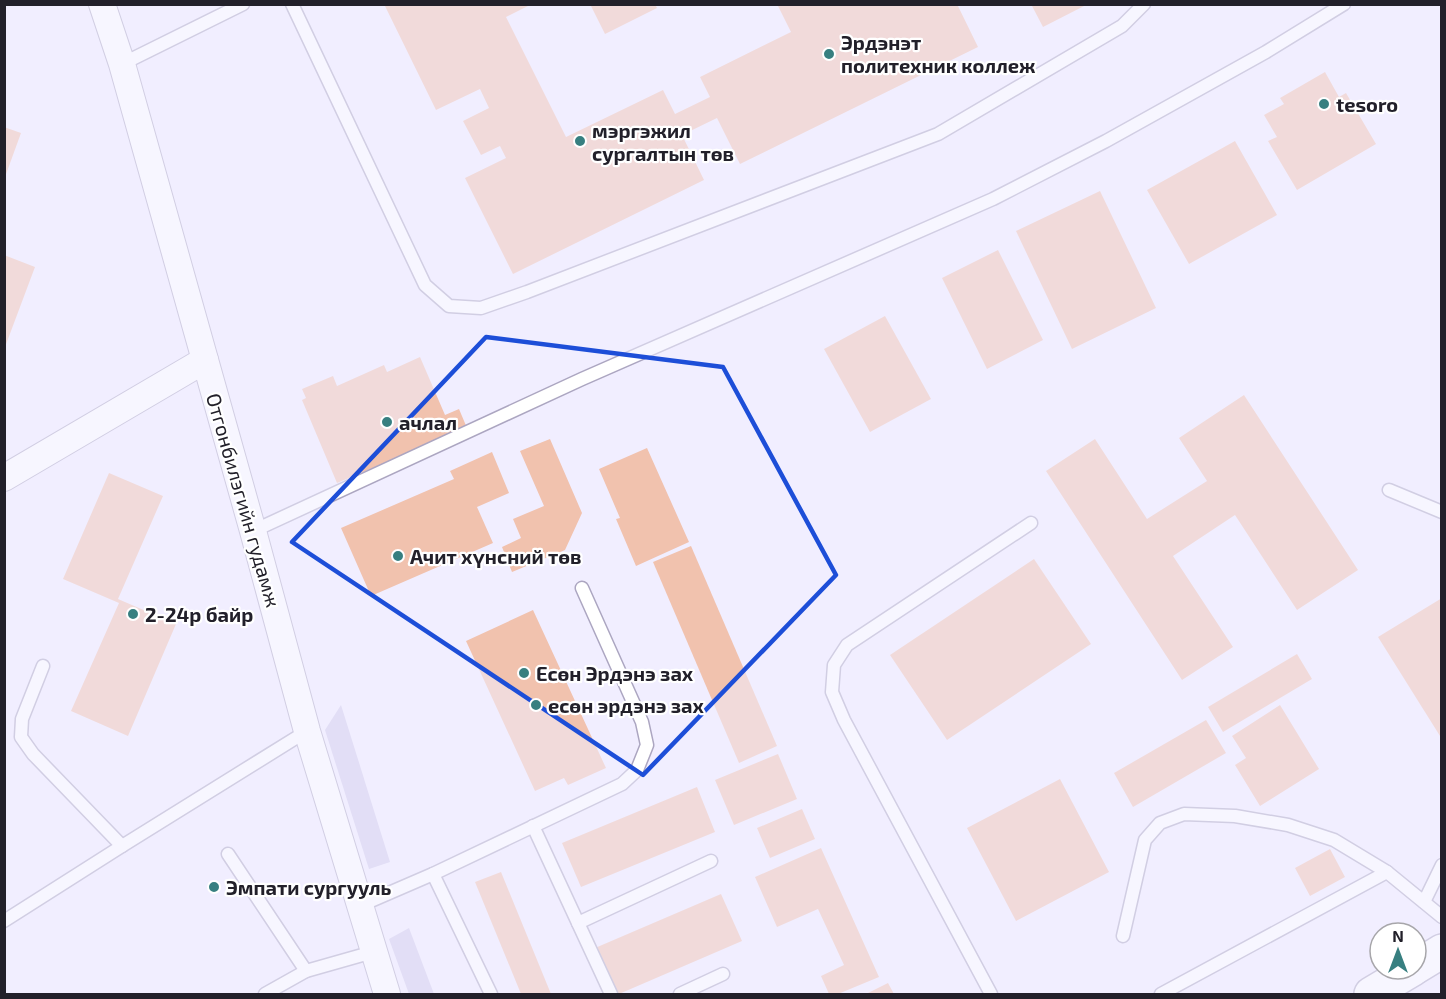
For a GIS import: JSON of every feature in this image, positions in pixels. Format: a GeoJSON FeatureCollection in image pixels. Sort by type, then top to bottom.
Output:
{"type":"FeatureCollection","features":[{"type":"Feature","properties":{"kind":"highway"},"geometry":{"type":"LineString","coordinates":[[1428,961],[1442,951]]}},
{"type":"Feature","properties":{"kind":"highway"},"geometry":{"type":"LineString","coordinates":[[1371,994],[1396,981]]}},
{"type":"Feature","properties":{"kind":"street","name":"Отгонбилэгийн гудамж"},"geometry":{"type":"LineString","coordinates":[[102,4],[122,64],[307,731],[387,994]]}},
{"type":"Feature","properties":{"kind":"street"},"geometry":{"type":"LineString","coordinates":[[4,478],[205,360]]}},
{"type":"Feature","properties":{"kind":"lane"},"geometry":{"type":"LineString","coordinates":[[122,64],[243,4]]}},
{"type":"Feature","properties":{"kind":"lane"},"geometry":{"type":"LineString","coordinates":[[292,4],[425,285],[450,306],[482,308],[938,134],[1122,26],[1144,4]]}},
{"type":"Feature","properties":{"kind":"lane"},"geometry":{"type":"LineString","coordinates":[[253,531],[582,379],[993,199],[1106,141],[1266,52],[1344,4]]}},
{"type":"Feature","properties":{"kind":"lane"},"geometry":{"type":"LineString","coordinates":[[1389,490],[1442,512]]}},
{"type":"Feature","properties":{"kind":"lane"},"geometry":{"type":"LineString","coordinates":[[991,994],[844,720],[832,692],[834,665],[847,645],[1031,523]]}},
{"type":"Feature","properties":{"kind":"lane"},"geometry":{"type":"LineString","coordinates":[[359,906],[433,874],[622,784],[637,770],[647,745],[642,722],[582,588]]}},
{"type":"Feature","properties":{"kind":"lane"},"geometry":{"type":"LineString","coordinates":[[43,666],[22,719],[21,737],[33,754],[122,846]]}},
{"type":"Feature","properties":{"kind":"lane"},"geometry":{"type":"LineString","coordinates":[[4,921],[307,731]]}},
{"type":"Feature","properties":{"kind":"lane"},"geometry":{"type":"LineString","coordinates":[[1123,936],[1145,840],[1160,824],[1184,814],[1235,816],[1288,825],[1334,840],[1387,873],[1442,916]]}},
{"type":"Feature","properties":{"kind":"lane"},"geometry":{"type":"LineString","coordinates":[[533,826],[611,994]]}},
{"type":"Feature","properties":{"kind":"lane"},"geometry":{"type":"LineString","coordinates":[[228,854],[306,971]]}},
{"type":"Feature","properties":{"kind":"lane"},"geometry":{"type":"LineString","coordinates":[[578,923],[711,861]]}},
{"type":"Feature","properties":{"kind":"lane"},"geometry":{"type":"LineString","coordinates":[[1424,902],[1442,865]]}},
{"type":"Feature","properties":{"kind":"lane"},"geometry":{"type":"LineString","coordinates":[[1161,994],[1387,873]]}},
{"type":"Feature","properties":{"kind":"lane"},"geometry":{"type":"LineString","coordinates":[[433,874],[491,994]]}},
{"type":"Feature","properties":{"kind":"lane"},"geometry":{"type":"LineString","coordinates":[[265,994],[306,971],[373,952]]}},
{"type":"Feature","properties":{"kind":"lane"},"geometry":{"type":"LineString","coordinates":[[680,994],[723,974]]}},
{"type":"Feature","properties":{"kind":"highlighted area"},"geometry":{"type":"Polygon","coordinates":[[[486,337],[723,367],[836,575],[643,775],[292,542],[486,337]]]}},
{"type":"Feature","properties":{"kind":"shaded area"},"geometry":{"type":"Polygon","coordinates":[[[341,705],[390,862],[369,869],[325,730],[341,705]]]}},
{"type":"Feature","properties":{"kind":"shaded area"},"geometry":{"type":"Polygon","coordinates":[[[409,928],[434,994],[409,994],[389,939],[409,928]]]}},
{"type":"Feature","properties":{"kind":"building","name":"мэргэжил сургалтын төв"},"geometry":{"type":"Polygon","coordinates":[[[384,4],[532,4],[506,17],[566,137],[663,90],[675,114],[710,97],[700,77],[791,32],[777,4],[957,4],[978,47],[740,164],[717,118],[682,135],[704,180],[513,274],[465,178],[506,158],[500,146],[481,155],[463,121],[489,108],[480,89],[436,110],[384,4]]]}},
{"type":"Feature","properties":{"kind":"building"},"geometry":{"type":"Polygon","coordinates":[[[590,4],[655,4],[657,8],[605,34],[590,4]]]}},
{"type":"Feature","properties":{"kind":"building"},"geometry":{"type":"Polygon","coordinates":[[[1031,4],[1088,4],[1043,27],[1031,4]]]}},
{"type":"Feature","properties":{"kind":"building"},"geometry":{"type":"Polygon","coordinates":[[[1325,72],[1339,97],[1346,93],[1376,144],[1297,190],[1268,141],[1277,137],[1264,115],[1284,104],[1280,98],[1325,72]]]}},
{"type":"Feature","properties":{"kind":"building"},"geometry":{"type":"Polygon","coordinates":[[[4,127],[21,133],[5,177],[4,177],[4,127]]]}},
{"type":"Feature","properties":{"kind":"building"},"geometry":{"type":"Polygon","coordinates":[[[1235,141],[1277,215],[1189,264],[1147,190],[1235,141]]]}},
{"type":"Feature","properties":{"kind":"building"},"geometry":{"type":"Polygon","coordinates":[[[1100,191],[1156,308],[1072,349],[1016,231],[1100,191]]]}},
{"type":"Feature","properties":{"kind":"building"},"geometry":{"type":"Polygon","coordinates":[[[998,250],[1043,340],[987,369],[942,278],[998,250]]]}},
{"type":"Feature","properties":{"kind":"building"},"geometry":{"type":"Polygon","coordinates":[[[4,255],[35,267],[5,347],[4,347],[4,255]]]}},
{"type":"Feature","properties":{"kind":"building"},"geometry":{"type":"Polygon","coordinates":[[[885,316],[931,399],[870,432],[824,349],[885,316]]]}},
{"type":"Feature","properties":{"kind":"building","name":"ачлал"},"geometry":{"type":"Polygon","coordinates":[[[420,357],[445,415],[459,409],[467,428],[337,483],[302,400],[306,398],[302,389],[333,376],[337,386],[384,365],[387,372],[420,357]]]}},
{"type":"Feature","properties":{"kind":"building"},"geometry":{"type":"Polygon","coordinates":[[[1244,395],[1358,570],[1297,610],[1235,515],[1173,556],[1233,647],[1182,680],[1046,471],[1095,439],[1147,519],[1207,481],[1179,438],[1244,395]]]}},
{"type":"Feature","properties":{"kind":"building"},"geometry":{"type":"Polygon","coordinates":[[[550,439],[582,513],[565,550],[512,572],[502,547],[521,538],[513,519],[544,506],[520,451],[550,439]]]}},
{"type":"Feature","properties":{"kind":"building"},"geometry":{"type":"Polygon","coordinates":[[[647,448],[689,542],[636,566],[616,519],[620,518],[599,469],[647,448]]]}},
{"type":"Feature","properties":{"kind":"building","name":"Ачит хүнсний төв"},"geometry":{"type":"Polygon","coordinates":[[[492,452],[509,493],[477,507],[493,543],[371,596],[341,528],[454,479],[450,471],[492,452]]]}},
{"type":"Feature","properties":{"kind":"building","name":"2-24р байр"},"geometry":{"type":"Polygon","coordinates":[[[109,473],[163,496],[118,599],[176,624],[128,736],[71,711],[119,603],[63,579],[109,473]]]}},
{"type":"Feature","properties":{"kind":"building","name":"есөн эрдэнэ зах"},"geometry":{"type":"Polygon","coordinates":[[[691,546],[777,746],[739,763],[653,562],[691,546]]]}},
{"type":"Feature","properties":{"kind":"building"},"geometry":{"type":"Polygon","coordinates":[[[1034,559],[1091,644],[947,740],[890,655],[1034,559]]]}},
{"type":"Feature","properties":{"kind":"building"},"geometry":{"type":"Polygon","coordinates":[[[1442,598],[1442,735],[1440,736],[1378,637],[1442,598]]]}},
{"type":"Feature","properties":{"kind":"building","name":"есөн эрдэнэ зах"},"geometry":{"type":"Polygon","coordinates":[[[533,610],[606,768],[568,785],[564,778],[535,791],[466,641],[533,610]]]}},
{"type":"Feature","properties":{"kind":"building"},"geometry":{"type":"Polygon","coordinates":[[[1297,654],[1312,679],[1223,732],[1208,707],[1297,654]]]}},
{"type":"Feature","properties":{"kind":"building"},"geometry":{"type":"Polygon","coordinates":[[[1280,705],[1319,769],[1260,806],[1235,765],[1246,758],[1232,736],[1280,705]]]}},
{"type":"Feature","properties":{"kind":"building"},"geometry":{"type":"Polygon","coordinates":[[[1206,720],[1226,753],[1133,807],[1114,773],[1206,720]]]}},
{"type":"Feature","properties":{"kind":"building"},"geometry":{"type":"Polygon","coordinates":[[[778,754],[797,799],[734,825],[715,780],[778,754]]]}},
{"type":"Feature","properties":{"kind":"building"},"geometry":{"type":"Polygon","coordinates":[[[1060,779],[1109,872],[1016,921],[967,828],[1060,779]]]}},
{"type":"Feature","properties":{"kind":"building"},"geometry":{"type":"Polygon","coordinates":[[[697,787],[715,832],[581,887],[562,843],[697,787]]]}},
{"type":"Feature","properties":{"kind":"building"},"geometry":{"type":"Polygon","coordinates":[[[802,809],[815,839],[770,858],[757,828],[802,809]]]}},
{"type":"Feature","properties":{"kind":"building"},"geometry":{"type":"Polygon","coordinates":[[[821,848],[879,977],[838,994],[829,994],[821,976],[844,965],[818,909],[777,927],[755,877],[821,848]]]}},
{"type":"Feature","properties":{"kind":"building"},"geometry":{"type":"Polygon","coordinates":[[[1330,849],[1345,877],[1310,896],[1295,868],[1330,849]]]}},
{"type":"Feature","properties":{"kind":"building"},"geometry":{"type":"Polygon","coordinates":[[[501,872],[551,994],[521,994],[475,882],[501,872]]]}},
{"type":"Feature","properties":{"kind":"building"},"geometry":{"type":"Polygon","coordinates":[[[721,894],[742,941],[615,994],[595,948],[721,894]]]}},
{"type":"Feature","properties":{"kind":"building"},"geometry":{"type":"Polygon","coordinates":[[[888,983],[894,994],[866,994],[888,983]]]}},
{"type":"Feature","properties":{"kind":"place","name":"Эрдэнэт политехник коллеж"},"geometry":{"type":"Point","coordinates":[829,54]}},
{"type":"Feature","properties":{"kind":"place","name":"tesoro"},"geometry":{"type":"Point","coordinates":[1324,104]}},
{"type":"Feature","properties":{"kind":"place","name":"мэргэжил сургалтын төв"},"geometry":{"type":"Point","coordinates":[580,141]}},
{"type":"Feature","properties":{"kind":"place","name":"ачлал"},"geometry":{"type":"Point","coordinates":[387,422]}},
{"type":"Feature","properties":{"kind":"place","name":"Ачит хүнсний төв"},"geometry":{"type":"Point","coordinates":[398,556]}},
{"type":"Feature","properties":{"kind":"place","name":"2-24р байр"},"geometry":{"type":"Point","coordinates":[133,614]}},
{"type":"Feature","properties":{"kind":"place","name":"Есөн Эрдэнэ зах"},"geometry":{"type":"Point","coordinates":[524,673]}},
{"type":"Feature","properties":{"kind":"place","name":"есөн эрдэнэ зах"},"geometry":{"type":"Point","coordinates":[536,705]}},
{"type":"Feature","properties":{"kind":"place","name":"Эмпати сургууль"},"geometry":{"type":"Point","coordinates":[214,887]}}]}
